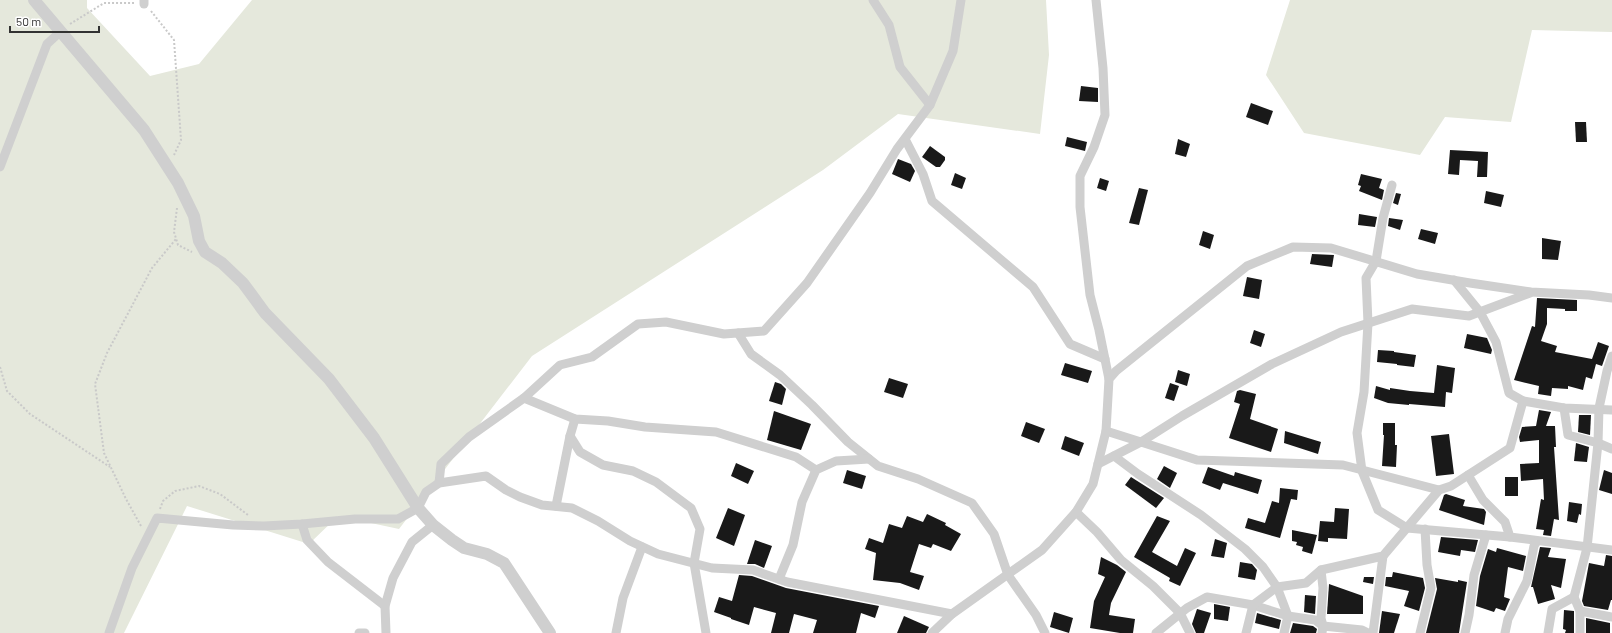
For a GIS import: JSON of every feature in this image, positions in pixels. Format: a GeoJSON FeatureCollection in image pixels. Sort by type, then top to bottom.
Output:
{"type":"FeatureCollection","features":[{"type":"Feature","properties":{"kind":"street"},"geometry":{"type":"LineString","coordinates":[[34,0],[144,130],[178,183],[194,216],[200,241],[205,252],[222,263],[243,283],[265,313],[329,379],[374,438],[418,508],[433,525],[464,548],[487,554],[504,563],[550,633]]}},
{"type":"Feature","properties":{"kind":"street"},"geometry":{"type":"LineString","coordinates":[[873,0],[889,25],[900,67],[930,105]]}},
{"type":"Feature","properties":{"kind":"street"},"geometry":{"type":"LineString","coordinates":[[439,484],[441,464],[469,437],[524,398],[560,365],[592,357],[638,324],[666,322],[724,334],[764,332],[803,288],[930,105],[952,50],[961,0]]}},
{"type":"Feature","properties":{"kind":"street"},"geometry":{"type":"LineString","coordinates":[[932,633],[952,614],[1042,550],[1076,512],[1093,484],[1106,431],[1109,379],[1100,330],[1090,295],[1080,207],[1080,176],[1094,147],[1105,115],[1103,68],[1096,0]]}},
{"type":"Feature","properties":{"kind":"street"},"geometry":{"type":"LineString","coordinates":[[0,167],[47,44],[60,32]]}},
{"type":"Feature","properties":{"kind":"street"},"geometry":{"type":"LineString","coordinates":[[905,139],[923,174],[932,201],[1033,287],[1070,344],[1105,359]]}},
{"type":"Feature","properties":{"kind":"street"},"geometry":{"type":"LineString","coordinates":[[1392,185],[1383,218],[1376,261],[1366,278],[1368,323],[1364,392],[1357,433],[1362,471],[1378,510],[1407,528],[1510,537],[1586,548],[1612,550]]}},
{"type":"Feature","properties":{"kind":"street"},"geometry":{"type":"LineString","coordinates":[[1109,379],[1116,371],[1247,266],[1293,247],[1331,248],[1417,274],[1454,280],[1532,292],[1589,295],[1612,298]]}},
{"type":"Feature","properties":{"kind":"street"},"geometry":{"type":"LineString","coordinates":[[1454,280],[1480,312],[1496,342],[1509,393],[1523,401],[1564,408],[1599,408],[1612,410]]}},
{"type":"Feature","properties":{"kind":"street"},"geometry":{"type":"LineString","coordinates":[[1098,464],[1141,442],[1182,416],[1272,364],[1341,332],[1412,309],[1469,316],[1532,292]]}},
{"type":"Feature","properties":{"kind":"street"},"geometry":{"type":"LineString","coordinates":[[738,333],[751,354],[780,375],[848,442],[878,466],[918,479],[972,503],[994,534],[1008,575],[1036,614],[1045,633]]}},
{"type":"Feature","properties":{"kind":"street"},"geometry":{"type":"LineString","coordinates":[[1580,633],[1580,611],[1574,597],[1586,548],[1598,443],[1599,408],[1607,371],[1612,356]]}},
{"type":"Feature","properties":{"kind":"street"},"geometry":{"type":"LineString","coordinates":[[524,398],[574,419],[608,421],[645,427],[716,432],[796,457],[816,470]]}},
{"type":"Feature","properties":{"kind":"street"},"geometry":{"type":"LineString","coordinates":[[1373,633],[1383,556],[1439,490],[1451,486],[1510,448],[1523,401]]}},
{"type":"Feature","properties":{"kind":"street"},"geometry":{"type":"LineString","coordinates":[[1564,408],[1568,435],[1598,443],[1612,449]]}},
{"type":"Feature","properties":{"kind":"street"},"geometry":{"type":"LineString","coordinates":[[556,506],[574,419]]}},
{"type":"Feature","properties":{"kind":"street"},"geometry":{"type":"LineString","coordinates":[[1106,431],[1197,460],[1343,465],[1439,490]]}},
{"type":"Feature","properties":{"kind":"street"},"geometry":{"type":"LineString","coordinates":[[570,436],[580,452],[603,465],[639,473],[656,482],[691,508],[700,529],[694,564],[706,633]]}},
{"type":"Feature","properties":{"kind":"street"},"geometry":{"type":"LineString","coordinates":[[1114,456],[1138,474],[1201,515],[1244,548],[1263,567],[1277,587],[1288,616],[1284,633]]}},
{"type":"Feature","properties":{"kind":"street"},"geometry":{"type":"LineString","coordinates":[[779,579],[793,545],[802,502],[816,470],[836,461],[869,458]]}},
{"type":"Feature","properties":{"kind":"street"},"geometry":{"type":"LineString","coordinates":[[1468,475],[1483,500],[1505,522],[1510,537]]}},
{"type":"Feature","properties":{"kind":"street"},"geometry":{"type":"LineString","coordinates":[[109,633],[132,568],[157,518],[233,525],[264,526],[355,519],[398,518],[418,508],[426,492],[439,484],[486,476],[506,490],[520,497],[542,505],[572,508],[598,521],[630,541],[658,554],[712,568],[753,570],[779,579],[822,589],[952,614]]}},
{"type":"Feature","properties":{"kind":"street"},"geometry":{"type":"LineString","coordinates":[[1076,512],[1097,532],[1121,560],[1152,586],[1180,613],[1190,633]]}},
{"type":"Feature","properties":{"kind":"street"},"geometry":{"type":"LineString","coordinates":[[302,524],[307,540],[328,562],[385,606]]}},
{"type":"Feature","properties":{"kind":"street"},"geometry":{"type":"LineString","coordinates":[[386,633],[385,606],[393,578],[412,542],[433,525]]}},
{"type":"Feature","properties":{"kind":"street"},"geometry":{"type":"LineString","coordinates":[[1420,633],[1431,588],[1427,565],[1425,529]]}},
{"type":"Feature","properties":{"kind":"street"},"geometry":{"type":"LineString","coordinates":[[1465,633],[1474,575],[1486,535]]}},
{"type":"Feature","properties":{"kind":"street"},"geometry":{"type":"LineString","coordinates":[[1505,633],[1508,619],[1527,581],[1534,546],[1537,541]]}},
{"type":"Feature","properties":{"kind":"street"},"geometry":{"type":"LineString","coordinates":[[616,633],[623,598],[642,547]]}},
{"type":"Feature","properties":{"kind":"street"},"geometry":{"type":"LineString","coordinates":[[1246,633],[1253,604],[1277,587],[1306,583],[1321,570],[1383,556]]}},
{"type":"Feature","properties":{"kind":"street"},"geometry":{"type":"LineString","coordinates":[[1321,570],[1323,588],[1321,618],[1322,630]]}},
{"type":"Feature","properties":{"kind":"street"},"geometry":{"type":"LineString","coordinates":[[1156,633],[1180,613],[1207,597],[1253,604],[1288,616],[1315,620],[1322,630]]}},
{"type":"Feature","properties":{"kind":"street"},"geometry":{"type":"LineString","coordinates":[[1548,633],[1552,610],[1574,597]]}},
{"type":"Feature","properties":{"kind":"street"},"geometry":{"type":"LineString","coordinates":[[1580,611],[1612,617]]}},
{"type":"Feature","properties":{"kind":"street"},"geometry":{"type":"LineString","coordinates":[[1322,630],[1362,630],[1368,633]]}},
{"type":"Feature","properties":{"kind":"street"},"geometry":{"type":"LineString","coordinates":[[358,633],[365,633]]}},
{"type":"Feature","properties":{"kind":"path"},"geometry":{"type":"LineString","coordinates":[[60,32],[104,3],[144,2],[174,40],[181,140],[168,166]]}},
{"type":"Feature","properties":{"kind":"path"},"geometry":{"type":"LineString","coordinates":[[177,205],[174,232],[178,245],[190,252],[205,252]]}},
{"type":"Feature","properties":{"kind":"path"},"geometry":{"type":"LineString","coordinates":[[147,537],[126,499],[104,453],[95,384],[107,353],[152,268],[176,239]]}},
{"type":"Feature","properties":{"kind":"path"},"geometry":{"type":"LineString","coordinates":[[0,366],[7,391],[30,414],[111,468]]}},
{"type":"Feature","properties":{"kind":"path"},"geometry":{"type":"LineString","coordinates":[[157,518],[163,501],[175,491],[199,486],[220,494],[264,526]]}},
{"type":"Feature","properties":{"kind":"shaded area"},"geometry":{"type":"Polygon","coordinates":[[[0,0],[87,0],[87,8],[150,76],[199,64],[252,0],[1046,0],[1049,55],[1040,134],[898,114],[823,170],[532,356],[399,529],[338,516],[309,544],[187,506],[124,633],[0,633],[0,0]]]}},
{"type":"Feature","properties":{"kind":"shaded area"},"geometry":{"type":"Polygon","coordinates":[[[1290,0],[1612,0],[1612,32],[1532,30],[1511,122],[1445,117],[1420,155],[1304,133],[1266,75],[1290,0]]]}},
{"type":"Feature","properties":{"kind":"building"},"geometry":{"type":"Polygon","coordinates":[[[1081,86],[1098,88],[1098,102],[1079,101],[1081,86]]]}},
{"type":"Feature","properties":{"kind":"building"},"geometry":{"type":"Polygon","coordinates":[[[1251,103],[1273,111],[1268,125],[1246,117],[1251,103]]]}},
{"type":"Feature","properties":{"kind":"building"},"geometry":{"type":"Polygon","coordinates":[[[1575,122],[1586,122],[1587,142],[1576,142],[1575,122]]]}},
{"type":"Feature","properties":{"kind":"building"},"geometry":{"type":"Polygon","coordinates":[[[1067,137],[1087,142],[1085,151],[1065,146],[1067,137]]]}},
{"type":"Feature","properties":{"kind":"building"},"geometry":{"type":"Polygon","coordinates":[[[1178,139],[1190,144],[1186,157],[1175,154],[1178,139]]]}},
{"type":"Feature","properties":{"kind":"building"},"geometry":{"type":"Polygon","coordinates":[[[930,146],[945,157],[945,160],[940,167],[936,167],[922,157],[930,146]]]}},
{"type":"Feature","properties":{"kind":"building"},"geometry":{"type":"Polygon","coordinates":[[[1450,150],[1488,152],[1487,177],[1477,177],[1478,161],[1460,160],[1459,175],[1448,174],[1450,150]]]}},
{"type":"Feature","properties":{"kind":"building"},"geometry":{"type":"Polygon","coordinates":[[[898,159],[911,164],[915,171],[910,182],[892,174],[898,159]]]}},
{"type":"Feature","properties":{"kind":"building"},"geometry":{"type":"Polygon","coordinates":[[[955,173],[966,178],[962,189],[951,185],[955,173]]]}},
{"type":"Feature","properties":{"kind":"building"},"geometry":{"type":"Polygon","coordinates":[[[1361,174],[1382,179],[1379,188],[1384,190],[1382,200],[1359,191],[1361,186],[1358,185],[1361,174]]]}},
{"type":"Feature","properties":{"kind":"building"},"geometry":{"type":"Polygon","coordinates":[[[1100,178],[1109,181],[1106,191],[1097,188],[1100,178]]]}},
{"type":"Feature","properties":{"kind":"building"},"geometry":{"type":"Polygon","coordinates":[[[1139,188],[1148,190],[1139,225],[1129,223],[1139,188]]]}},
{"type":"Feature","properties":{"kind":"building"},"geometry":{"type":"Polygon","coordinates":[[[1486,191],[1504,195],[1501,207],[1484,203],[1486,191]]]}},
{"type":"Feature","properties":{"kind":"building"},"geometry":{"type":"Polygon","coordinates":[[[1396,193],[1401,194],[1398,205],[1393,203],[1396,193]]]}},
{"type":"Feature","properties":{"kind":"building"},"geometry":{"type":"Polygon","coordinates":[[[1359,214],[1377,217],[1375,227],[1358,225],[1359,214]]]}},
{"type":"Feature","properties":{"kind":"building"},"geometry":{"type":"Polygon","coordinates":[[[1389,218],[1403,220],[1400,230],[1388,226],[1389,218]]]}},
{"type":"Feature","properties":{"kind":"building"},"geometry":{"type":"Polygon","coordinates":[[[1421,229],[1438,233],[1435,244],[1418,239],[1421,229]]]}},
{"type":"Feature","properties":{"kind":"building"},"geometry":{"type":"Polygon","coordinates":[[[1203,231],[1214,235],[1210,249],[1199,245],[1203,231]]]}},
{"type":"Feature","properties":{"kind":"building"},"geometry":{"type":"Polygon","coordinates":[[[1542,238],[1561,241],[1558,260],[1542,259],[1542,238]]]}},
{"type":"Feature","properties":{"kind":"building"},"geometry":{"type":"Polygon","coordinates":[[[1312,254],[1334,255],[1332,267],[1310,264],[1312,254]]]}},
{"type":"Feature","properties":{"kind":"building"},"geometry":{"type":"Polygon","coordinates":[[[1247,277],[1262,280],[1259,299],[1243,296],[1247,277]]]}},
{"type":"Feature","properties":{"kind":"building"},"geometry":{"type":"Polygon","coordinates":[[[1537,298],[1577,300],[1577,311],[1547,308],[1547,324],[1541,341],[1557,346],[1555,352],[1592,359],[1598,342],[1609,346],[1602,366],[1596,364],[1592,379],[1586,377],[1583,390],[1568,386],[1568,389],[1552,388],[1551,396],[1538,394],[1539,386],[1514,380],[1532,326],[1535,327],[1537,298]]]}},
{"type":"Feature","properties":{"kind":"building"},"geometry":{"type":"Polygon","coordinates":[[[1254,330],[1265,334],[1261,347],[1250,343],[1254,330]]]}},
{"type":"Feature","properties":{"kind":"building"},"geometry":{"type":"Polygon","coordinates":[[[1467,334],[1487,338],[1492,350],[1491,354],[1464,348],[1467,334]]]}},
{"type":"Feature","properties":{"kind":"building"},"geometry":{"type":"Polygon","coordinates":[[[1378,350],[1416,355],[1414,367],[1377,362],[1378,350]]]}},
{"type":"Feature","properties":{"kind":"building"},"geometry":{"type":"Polygon","coordinates":[[[1065,363],[1092,371],[1088,383],[1061,375],[1065,363]]]}},
{"type":"Feature","properties":{"kind":"building"},"geometry":{"type":"Polygon","coordinates":[[[1437,365],[1455,368],[1452,393],[1446,392],[1445,407],[1388,403],[1374,398],[1376,386],[1390,390],[1390,388],[1434,393],[1437,365]]]}},
{"type":"Feature","properties":{"kind":"building"},"geometry":{"type":"Polygon","coordinates":[[[1178,370],[1190,374],[1187,386],[1175,382],[1178,370]]]}},
{"type":"Feature","properties":{"kind":"building"},"geometry":{"type":"Polygon","coordinates":[[[889,378],[908,384],[903,398],[884,392],[889,378]]]}},
{"type":"Feature","properties":{"kind":"building"},"geometry":{"type":"Polygon","coordinates":[[[775,382],[781,384],[786,389],[782,405],[769,401],[775,382]]]}},
{"type":"Feature","properties":{"kind":"building"},"geometry":{"type":"Polygon","coordinates":[[[1170,383],[1179,386],[1174,401],[1165,398],[1170,383]]]}},
{"type":"Feature","properties":{"kind":"building"},"geometry":{"type":"Polygon","coordinates":[[[1240,390],[1256,394],[1250,419],[1278,429],[1271,452],[1229,438],[1240,404],[1234,402],[1237,391],[1240,390]]]}},
{"type":"Feature","properties":{"kind":"building"},"geometry":{"type":"Polygon","coordinates":[[[1539,410],[1551,412],[1546,426],[1555,426],[1556,447],[1554,447],[1559,520],[1554,519],[1551,536],[1543,535],[1544,530],[1536,529],[1541,499],[1544,500],[1543,479],[1521,481],[1520,464],[1539,463],[1539,440],[1520,442],[1519,437],[1522,427],[1536,426],[1539,410]]]}},
{"type":"Feature","properties":{"kind":"building"},"geometry":{"type":"Polygon","coordinates":[[[774,411],[811,424],[801,450],[767,440],[774,411]]]}},
{"type":"Feature","properties":{"kind":"building"},"geometry":{"type":"Polygon","coordinates":[[[1579,415],[1591,415],[1590,435],[1578,432],[1579,415]]]}},
{"type":"Feature","properties":{"kind":"building"},"geometry":{"type":"Polygon","coordinates":[[[1026,422],[1045,429],[1039,443],[1021,436],[1026,422]]]}},
{"type":"Feature","properties":{"kind":"building"},"geometry":{"type":"Polygon","coordinates":[[[1383,423],[1395,423],[1395,445],[1397,445],[1396,467],[1382,466],[1384,435],[1383,423]]]}},
{"type":"Feature","properties":{"kind":"building"},"geometry":{"type":"Polygon","coordinates":[[[1285,431],[1321,442],[1318,454],[1284,443],[1285,431]]]}},
{"type":"Feature","properties":{"kind":"building"},"geometry":{"type":"Polygon","coordinates":[[[1449,434],[1454,474],[1436,476],[1431,436],[1449,434]]]}},
{"type":"Feature","properties":{"kind":"building"},"geometry":{"type":"Polygon","coordinates":[[[1065,436],[1084,443],[1079,456],[1061,449],[1065,436]]]}},
{"type":"Feature","properties":{"kind":"building"},"geometry":{"type":"Polygon","coordinates":[[[1576,443],[1589,447],[1587,462],[1574,461],[1576,443]]]}},
{"type":"Feature","properties":{"kind":"building"},"geometry":{"type":"Polygon","coordinates":[[[736,463],[754,471],[748,484],[731,476],[736,463]]]}},
{"type":"Feature","properties":{"kind":"building"},"geometry":{"type":"Polygon","coordinates":[[[1164,466],[1177,473],[1170,488],[1157,479],[1164,466]]]}},
{"type":"Feature","properties":{"kind":"building"},"geometry":{"type":"Polygon","coordinates":[[[1208,467],[1234,476],[1235,472],[1262,480],[1258,494],[1223,483],[1220,490],[1202,483],[1208,467]]]}},
{"type":"Feature","properties":{"kind":"building"},"geometry":{"type":"Polygon","coordinates":[[[847,470],[866,476],[862,489],[843,483],[847,470]]]}},
{"type":"Feature","properties":{"kind":"building"},"geometry":{"type":"Polygon","coordinates":[[[1604,470],[1612,473],[1612,494],[1599,490],[1604,470]]]}},
{"type":"Feature","properties":{"kind":"building"},"geometry":{"type":"Polygon","coordinates":[[[1131,477],[1164,498],[1156,508],[1125,485],[1131,477]]]}},
{"type":"Feature","properties":{"kind":"building"},"geometry":{"type":"Polygon","coordinates":[[[1505,477],[1518,477],[1518,496],[1505,496],[1505,477]]]}},
{"type":"Feature","properties":{"kind":"building"},"geometry":{"type":"Polygon","coordinates":[[[1280,488],[1298,490],[1297,500],[1291,499],[1280,538],[1245,528],[1248,518],[1265,523],[1272,501],[1279,503],[1280,488]]]}},
{"type":"Feature","properties":{"kind":"building"},"geometry":{"type":"Polygon","coordinates":[[[1446,494],[1465,500],[1463,506],[1484,509],[1486,512],[1484,525],[1439,510],[1444,495],[1446,494]]]}},
{"type":"Feature","properties":{"kind":"building"},"geometry":{"type":"Polygon","coordinates":[[[1569,502],[1582,504],[1581,515],[1579,514],[1577,523],[1567,521],[1569,502]]]}},
{"type":"Feature","properties":{"kind":"building"},"geometry":{"type":"Polygon","coordinates":[[[728,508],[745,515],[734,546],[716,538],[728,508]]]}},
{"type":"Feature","properties":{"kind":"building"},"geometry":{"type":"Polygon","coordinates":[[[1335,508],[1349,509],[1347,539],[1328,538],[1328,542],[1318,541],[1320,521],[1334,522],[1335,508]]]}},
{"type":"Feature","properties":{"kind":"building"},"geometry":{"type":"Polygon","coordinates":[[[927,514],[946,523],[945,525],[961,534],[951,551],[933,544],[931,548],[919,544],[910,572],[924,576],[919,590],[900,583],[873,580],[876,553],[865,549],[869,538],[883,543],[889,524],[902,528],[907,516],[923,522],[927,514]]]}},
{"type":"Feature","properties":{"kind":"building"},"geometry":{"type":"Polygon","coordinates":[[[1157,516],[1170,521],[1152,552],[1177,566],[1185,548],[1196,553],[1180,586],[1169,581],[1170,578],[1134,557],[1157,516]]]}},
{"type":"Feature","properties":{"kind":"building"},"geometry":{"type":"Polygon","coordinates":[[[1292,530],[1317,535],[1312,554],[1302,551],[1303,547],[1296,545],[1297,542],[1292,541],[1292,530]]]}},
{"type":"Feature","properties":{"kind":"building"},"geometry":{"type":"Polygon","coordinates":[[[1441,537],[1478,540],[1475,552],[1461,550],[1460,556],[1438,552],[1441,537]]]}},
{"type":"Feature","properties":{"kind":"building"},"geometry":{"type":"Polygon","coordinates":[[[1215,539],[1227,543],[1224,558],[1211,556],[1215,539]]]}},
{"type":"Feature","properties":{"kind":"building"},"geometry":{"type":"Polygon","coordinates":[[[755,540],[772,546],[764,568],[755,564],[747,564],[755,540]]]}},
{"type":"Feature","properties":{"kind":"building"},"geometry":{"type":"Polygon","coordinates":[[[1540,547],[1551,548],[1548,557],[1566,559],[1561,588],[1551,585],[1555,599],[1538,604],[1533,587],[1531,587],[1540,547]]]}},
{"type":"Feature","properties":{"kind":"building"},"geometry":{"type":"Polygon","coordinates":[[[1497,548],[1526,556],[1523,571],[1508,567],[1504,597],[1510,599],[1505,611],[1496,608],[1494,612],[1476,606],[1480,576],[1488,549],[1496,552],[1497,548]]]}},
{"type":"Feature","properties":{"kind":"building"},"geometry":{"type":"Polygon","coordinates":[[[1606,555],[1612,556],[1612,600],[1608,610],[1584,606],[1582,601],[1589,563],[1604,566],[1606,555]]]}},
{"type":"Feature","properties":{"kind":"building"},"geometry":{"type":"Polygon","coordinates":[[[1101,557],[1117,565],[1126,572],[1111,603],[1109,615],[1135,619],[1133,633],[1120,633],[1090,628],[1094,601],[1105,577],[1098,574],[1101,557]]]}},
{"type":"Feature","properties":{"kind":"building"},"geometry":{"type":"Polygon","coordinates":[[[1240,562],[1252,564],[1257,570],[1255,580],[1238,577],[1240,562]]]}},
{"type":"Feature","properties":{"kind":"building"},"geometry":{"type":"Polygon","coordinates":[[[1393,572],[1423,578],[1425,588],[1419,611],[1404,606],[1409,591],[1385,586],[1386,577],[1392,577],[1393,572]]]}},
{"type":"Feature","properties":{"kind":"building"},"geometry":{"type":"Polygon","coordinates":[[[739,575],[752,576],[786,588],[879,606],[875,618],[861,613],[856,633],[813,633],[817,620],[794,614],[789,633],[771,633],[776,613],[754,607],[749,625],[714,612],[719,597],[732,601],[739,575]]]}},
{"type":"Feature","properties":{"kind":"building"},"geometry":{"type":"Polygon","coordinates":[[[1364,577],[1374,577],[1373,584],[1363,582],[1364,577]]]}},
{"type":"Feature","properties":{"kind":"building"},"geometry":{"type":"Polygon","coordinates":[[[1435,578],[1467,582],[1459,633],[1426,633],[1437,589],[1435,578]]]}},
{"type":"Feature","properties":{"kind":"building"},"geometry":{"type":"Polygon","coordinates":[[[1329,584],[1363,596],[1363,614],[1327,614],[1329,584]]]}},
{"type":"Feature","properties":{"kind":"building"},"geometry":{"type":"Polygon","coordinates":[[[1305,595],[1316,596],[1315,614],[1304,612],[1305,595]]]}},
{"type":"Feature","properties":{"kind":"building"},"geometry":{"type":"Polygon","coordinates":[[[1214,604],[1230,607],[1228,621],[1214,619],[1214,604]]]}},
{"type":"Feature","properties":{"kind":"building"},"geometry":{"type":"Polygon","coordinates":[[[1197,609],[1211,613],[1204,633],[1196,633],[1192,624],[1197,609]]]}},
{"type":"Feature","properties":{"kind":"building"},"geometry":{"type":"Polygon","coordinates":[[[1564,610],[1574,611],[1574,633],[1565,633],[1566,630],[1563,629],[1564,610]]]}},
{"type":"Feature","properties":{"kind":"building"},"geometry":{"type":"Polygon","coordinates":[[[1382,611],[1400,614],[1394,633],[1379,633],[1382,611]]]}},
{"type":"Feature","properties":{"kind":"building"},"geometry":{"type":"Polygon","coordinates":[[[1054,612],[1073,618],[1069,633],[1050,627],[1054,612]]]}},
{"type":"Feature","properties":{"kind":"building"},"geometry":{"type":"Polygon","coordinates":[[[1257,613],[1281,620],[1279,629],[1255,623],[1257,613]]]}},
{"type":"Feature","properties":{"kind":"building"},"geometry":{"type":"Polygon","coordinates":[[[904,616],[929,627],[926,633],[897,633],[904,616]]]}},
{"type":"Feature","properties":{"kind":"building"},"geometry":{"type":"Polygon","coordinates":[[[1586,618],[1610,623],[1610,633],[1586,633],[1586,618]]]}},
{"type":"Feature","properties":{"kind":"building"},"geometry":{"type":"Polygon","coordinates":[[[1293,623],[1313,626],[1317,629],[1316,633],[1290,633],[1293,623]]]}}]}
